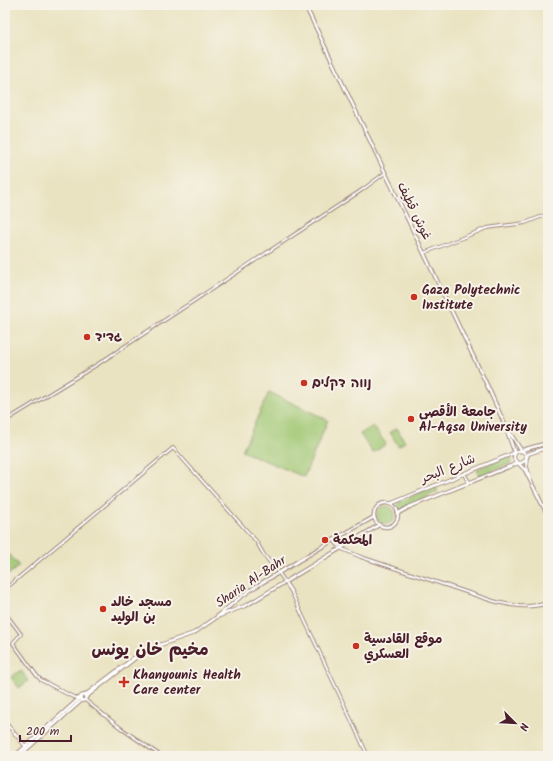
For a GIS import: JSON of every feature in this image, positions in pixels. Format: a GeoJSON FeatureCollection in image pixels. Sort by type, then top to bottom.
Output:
{"type":"FeatureCollection","features":[{"type":"Feature","properties":{"kind":"main road","name":"غوش قطيف"},"geometry":{"type":"LineString","coordinates":[[304,5],[505,425],[521,450]]}},
{"type":"Feature","properties":{"kind":"main road","name":"غوش قطيف"},"geometry":{"type":"LineString","coordinates":[[505,425],[514,453]]}},
{"type":"Feature","properties":{"kind":"main road"},"geometry":{"type":"LineString","coordinates":[[548,443],[514,453],[514,459],[524,468],[548,516]]}},
{"type":"Feature","properties":{"kind":"main road"},"geometry":{"type":"LineString","coordinates":[[518,463],[522,463],[530,453],[548,447]]}},
{"type":"Feature","properties":{"kind":"main road"},"geometry":{"type":"LineString","coordinates":[[521,450],[526,454],[527,467],[534,486]]}},
{"type":"Feature","properties":{"kind":"main road","name":"شارع البحر"},"geometry":{"type":"LineString","coordinates":[[390,504],[514,453]]}},
{"type":"Feature","properties":{"kind":"main road","name":"شارع البحر"},"geometry":{"type":"LineString","coordinates":[[398,514],[409,507],[518,463]]}},
{"type":"Feature","properties":{"kind":"main road"},"geometry":{"type":"LineString","coordinates":[[464,474],[469,482]]}},
{"type":"Feature","properties":{"kind":"main road"},"geometry":{"type":"LineString","coordinates":[[387,504],[390,504],[398,514],[396,521],[390,526],[382,527],[374,517],[375,510],[380,505],[387,504]]}},
{"type":"Feature","properties":{"kind":"main road","name":"Sharia Al-Bahr"},"geometry":{"type":"LineString","coordinates":[[217,617],[238,599],[374,517]]}},
{"type":"Feature","properties":{"kind":"main road","name":"Sharia Al-Bahr"},"geometry":{"type":"LineString","coordinates":[[217,617],[241,608],[379,525]]}},
{"type":"Feature","properties":{"kind":"main road"},"geometry":{"type":"LineString","coordinates":[[15,756],[134,657],[146,649],[194,633],[217,617]]}},
{"type":"Feature","properties":{"kind":"main road"},"geometry":{"type":"LineString","coordinates":[[19,756],[83,698]]}},
{"type":"Feature","properties":{"kind":"street"},"geometry":{"type":"LineString","coordinates":[[5,421],[98,364],[356,194],[384,173]]}},
{"type":"Feature","properties":{"kind":"street"},"geometry":{"type":"LineString","coordinates":[[423,253],[487,228],[525,223],[548,214]]}},
{"type":"Feature","properties":{"kind":"street"},"geometry":{"type":"LineString","coordinates":[[5,589],[173,448],[256,542],[264,555],[286,581],[368,756]]}},
{"type":"Feature","properties":{"kind":"street"},"geometry":{"type":"LineString","coordinates":[[334,540],[340,548],[355,555],[389,568],[493,601],[524,607],[548,603]]}},
{"type":"Feature","properties":{"kind":"street"},"geometry":{"type":"LineString","coordinates":[[5,613],[21,634],[13,643],[36,674],[46,682],[73,697],[83,698],[122,729],[161,756]]}},
{"type":"Feature","properties":{"kind":"street"},"geometry":{"type":"LineString","coordinates":[[5,722],[26,747]]}},
{"type":"Feature","properties":{"kind":"green space"},"geometry":{"type":"Polygon","coordinates":[[[269,392],[328,420],[304,477],[242,451],[269,392]]]}},
{"type":"Feature","properties":{"kind":"green space"},"geometry":{"type":"Polygon","coordinates":[[[373,426],[386,444],[373,453],[360,434],[373,426]]]}},
{"type":"Feature","properties":{"kind":"green space"},"geometry":{"type":"Polygon","coordinates":[[[397,428],[405,442],[398,446],[390,432],[397,428]]]}},
{"type":"Feature","properties":{"kind":"green space"},"geometry":{"type":"Polygon","coordinates":[[[507,457],[512,459],[511,463],[479,477],[477,469],[507,457]]]}},
{"type":"Feature","properties":{"kind":"green space"},"geometry":{"type":"Polygon","coordinates":[[[434,487],[437,488],[437,492],[401,510],[397,509],[399,502],[434,487]]]}},
{"type":"Feature","properties":{"kind":"green space"},"geometry":{"type":"Polygon","coordinates":[[[386,506],[392,509],[395,515],[392,521],[386,524],[380,521],[377,515],[380,509],[386,506]]]}},
{"type":"Feature","properties":{"kind":"green space"},"geometry":{"type":"Polygon","coordinates":[[[7,552],[19,566],[8,575],[5,571],[5,553],[7,552]]]}},
{"type":"Feature","properties":{"kind":"green space"},"geometry":{"type":"Polygon","coordinates":[[[21,670],[28,681],[19,688],[11,677],[21,670]]]}},
{"type":"Feature","properties":{"kind":"place","name":"Gaza Polytechnic Institute"},"geometry":{"type":"Point","coordinates":[414,297]}},
{"type":"Feature","properties":{"kind":"place","name":"גדיד"},"geometry":{"type":"Point","coordinates":[87,337]}},
{"type":"Feature","properties":{"kind":"place","name":"נווה דקלים"},"geometry":{"type":"Point","coordinates":[304,383]}},
{"type":"Feature","properties":{"kind":"place","name":"جامعة الأقصى Al-Aqsa University"},"geometry":{"type":"Point","coordinates":[411,419]}},
{"type":"Feature","properties":{"kind":"place","name":"المحكمة"},"geometry":{"type":"Point","coordinates":[325,540]}},
{"type":"Feature","properties":{"kind":"place","name":"مسجد خالد بن الوليد"},"geometry":{"type":"Point","coordinates":[103,609]}},
{"type":"Feature","properties":{"kind":"place","name":"موقع القادسية العسكري"},"geometry":{"type":"Point","coordinates":[356,646]}},
{"type":"Feature","properties":{"kind":"place","name":"Khanyounis Health Care center"},"geometry":{"type":"Point","coordinates":[124,682]}},
{"type":"Feature","properties":{"kind":"district","name":"مخيم خان يونس"},"geometry":{"type":"Point","coordinates":[150,650]}}]}
